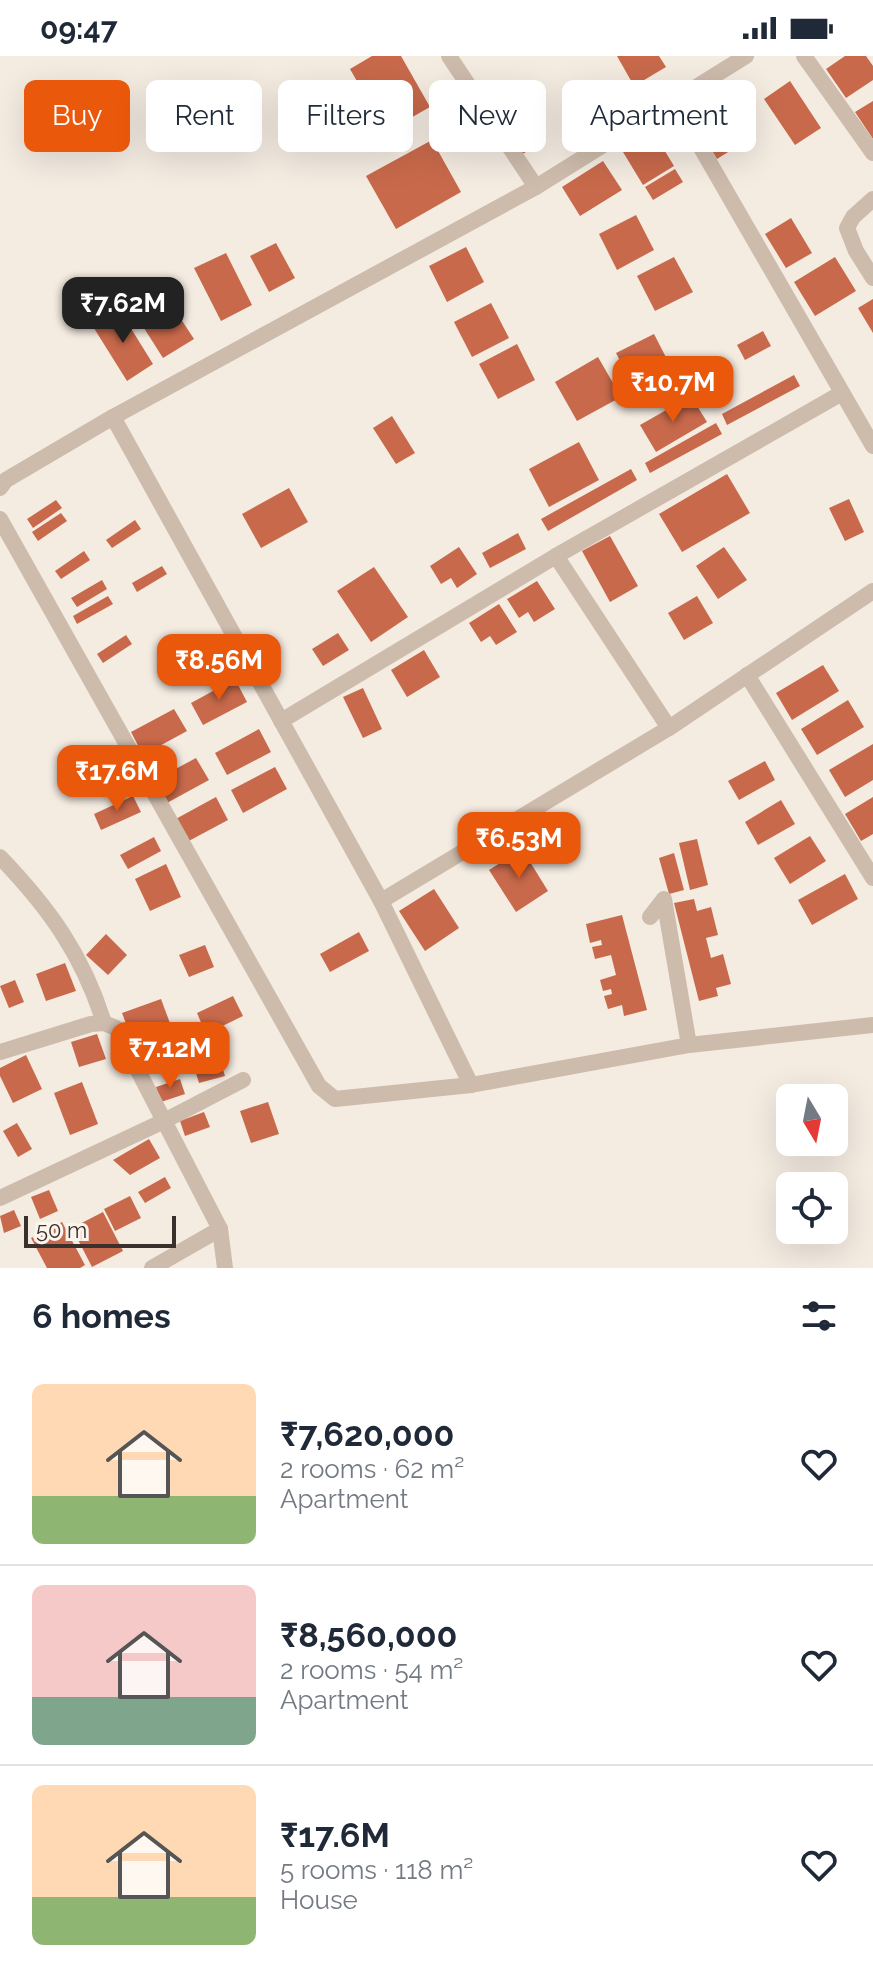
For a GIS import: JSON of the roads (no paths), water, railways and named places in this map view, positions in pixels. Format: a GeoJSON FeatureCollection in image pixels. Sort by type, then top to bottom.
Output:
{"type":"FeatureCollection","features":[{"type":"Feature","properties":{"kind":"street"},"geometry":{"type":"LineString","coordinates":[[449,56],[536,187]]}},
{"type":"Feature","properties":{"kind":"street"},"geometry":{"type":"LineString","coordinates":[[708,80],[746,56]]}},
{"type":"Feature","properties":{"kind":"street"},"geometry":{"type":"LineString","coordinates":[[804,56],[873,153]]}},
{"type":"Feature","properties":{"kind":"street"},"geometry":{"type":"LineString","coordinates":[[0,488],[6,480],[113,417],[536,187],[592,152]]}},
{"type":"Feature","properties":{"kind":"street"},"geometry":{"type":"LineString","coordinates":[[703,152],[873,446]]}},
{"type":"Feature","properties":{"kind":"street"},"geometry":{"type":"LineString","coordinates":[[873,199],[853,217],[847,228],[856,251],[873,278]]}},
{"type":"Feature","properties":{"kind":"street"},"geometry":{"type":"LineString","coordinates":[[281,721],[556,556],[842,393]]}},
{"type":"Feature","properties":{"kind":"street"},"geometry":{"type":"LineString","coordinates":[[113,417],[381,901],[471,1085]]}},
{"type":"Feature","properties":{"kind":"street"},"geometry":{"type":"LineString","coordinates":[[0,519],[319,1086],[335,1099],[471,1085],[689,1045],[873,1025]]}},
{"type":"Feature","properties":{"kind":"street"},"geometry":{"type":"LineString","coordinates":[[556,556],[669,728]]}},
{"type":"Feature","properties":{"kind":"street"},"geometry":{"type":"LineString","coordinates":[[381,901],[669,728],[873,591]]}},
{"type":"Feature","properties":{"kind":"street"},"geometry":{"type":"LineString","coordinates":[[747,675],[873,878]]}},
{"type":"Feature","properties":{"kind":"street"},"geometry":{"type":"LineString","coordinates":[[0,857],[42,903],[69,940],[104,1023]]}},
{"type":"Feature","properties":{"kind":"street"},"geometry":{"type":"LineString","coordinates":[[650,917],[664,899],[689,1045]]}},
{"type":"Feature","properties":{"kind":"street"},"geometry":{"type":"LineString","coordinates":[[0,1052],[91,1024],[104,1023],[116,1028],[220,1229],[225,1268]]}},
{"type":"Feature","properties":{"kind":"street"},"geometry":{"type":"LineString","coordinates":[[0,1198],[243,1080]]}},
{"type":"Feature","properties":{"kind":"street"},"geometry":{"type":"LineString","coordinates":[[152,1268],[220,1229]]}}]}
